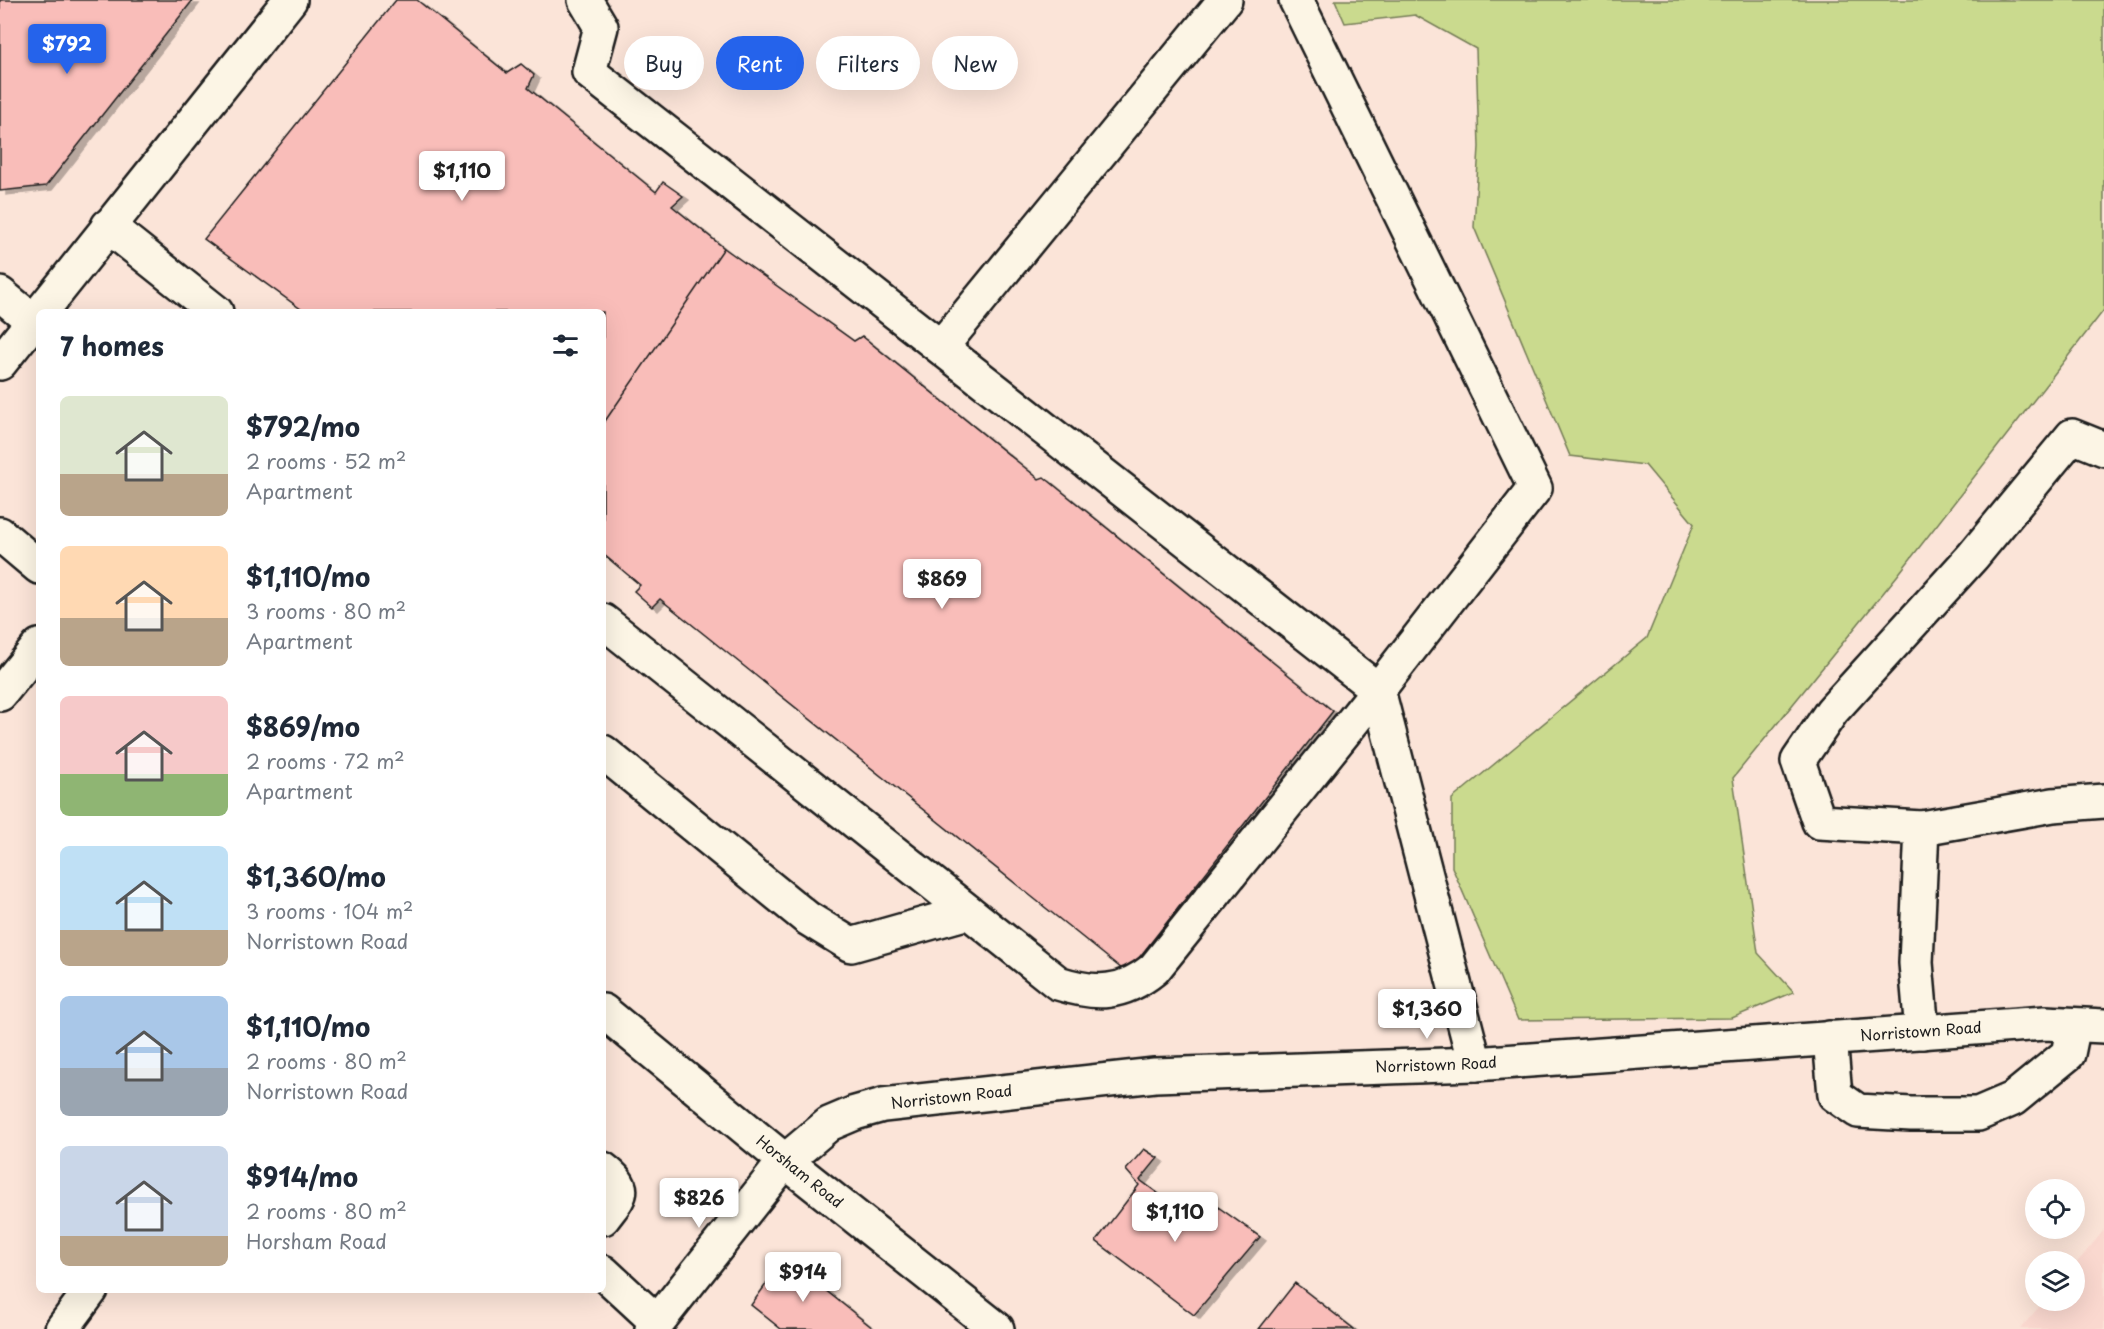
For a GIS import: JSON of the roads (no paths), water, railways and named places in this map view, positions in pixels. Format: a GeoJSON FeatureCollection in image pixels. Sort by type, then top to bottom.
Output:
{"type":"FeatureCollection","features":[{"type":"Feature","properties":{"kind":"street"},"geometry":{"type":"LineString","coordinates":[[43,309],[290,0]]}},
{"type":"Feature","properties":{"kind":"street"},"geometry":{"type":"LineString","coordinates":[[585,0],[601,27],[589,72],[1378,690],[1475,1064]]}},
{"type":"Feature","properties":{"kind":"street"},"geometry":{"type":"LineString","coordinates":[[941,347],[1225,0]]}},
{"type":"Feature","properties":{"kind":"street"},"geometry":{"type":"LineString","coordinates":[[606,629],[1058,983],[1092,991],[1114,990],[1137,983],[1154,969],[1378,690],[1535,488],[1296,0]]}},
{"type":"Feature","properties":{"kind":"street"},"geometry":{"type":"LineString","coordinates":[[108,226],[212,309]]}},
{"type":"Feature","properties":{"kind":"street"},"geometry":{"type":"LineString","coordinates":[[0,294],[36,315]]}},
{"type":"Feature","properties":{"kind":"street"},"geometry":{"type":"LineString","coordinates":[[0,363],[36,318]]}},
{"type":"Feature","properties":{"kind":"street"},"geometry":{"type":"LineString","coordinates":[[2104,449],[2072,436],[1973,556],[1832,711],[1798,761],[1819,822],[1922,828],[2053,805],[2104,801]]}},
{"type":"Feature","properties":{"kind":"street"},"geometry":{"type":"LineString","coordinates":[[0,534],[36,564]]}},
{"type":"Feature","properties":{"kind":"street"},"geometry":{"type":"LineString","coordinates":[[0,694],[36,650]]}},
{"type":"Feature","properties":{"kind":"street"},"geometry":{"type":"LineString","coordinates":[[606,754],[807,918],[851,945],[968,912]]}},
{"type":"Feature","properties":{"kind":"street"},"geometry":{"type":"LineString","coordinates":[[1922,828],[1916,963],[1923,1032]]}},
{"type":"Feature","properties":{"kind":"street","name":"Horsham Road"},"geometry":{"type":"LineString","coordinates":[[606,1013],[785,1161],[997,1329]]}},
{"type":"Feature","properties":{"kind":"street","name":"Norristown Road"},"geometry":{"type":"LineString","coordinates":[[654,1326],[785,1161],[829,1124],[883,1105],[1155,1075],[1475,1064],[2045,1023],[2089,1025]]}},
{"type":"Feature","properties":{"kind":"street"},"geometry":{"type":"LineString","coordinates":[[1830,1038],[1835,1095],[1858,1111],[1978,1114],[2013,1098],[2068,1054],[2089,1025]]}},
{"type":"Feature","properties":{"kind":"street"},"geometry":{"type":"LineString","coordinates":[[606,1171],[616,1179],[620,1187],[620,1195],[606,1214]]}},
{"type":"Feature","properties":{"kind":"street"},"geometry":{"type":"LineString","coordinates":[[606,1275],[654,1326]]}},
{"type":"Feature","properties":{"kind":"street"},"geometry":{"type":"LineString","coordinates":[[62,1329],[90,1293]]}}]}
